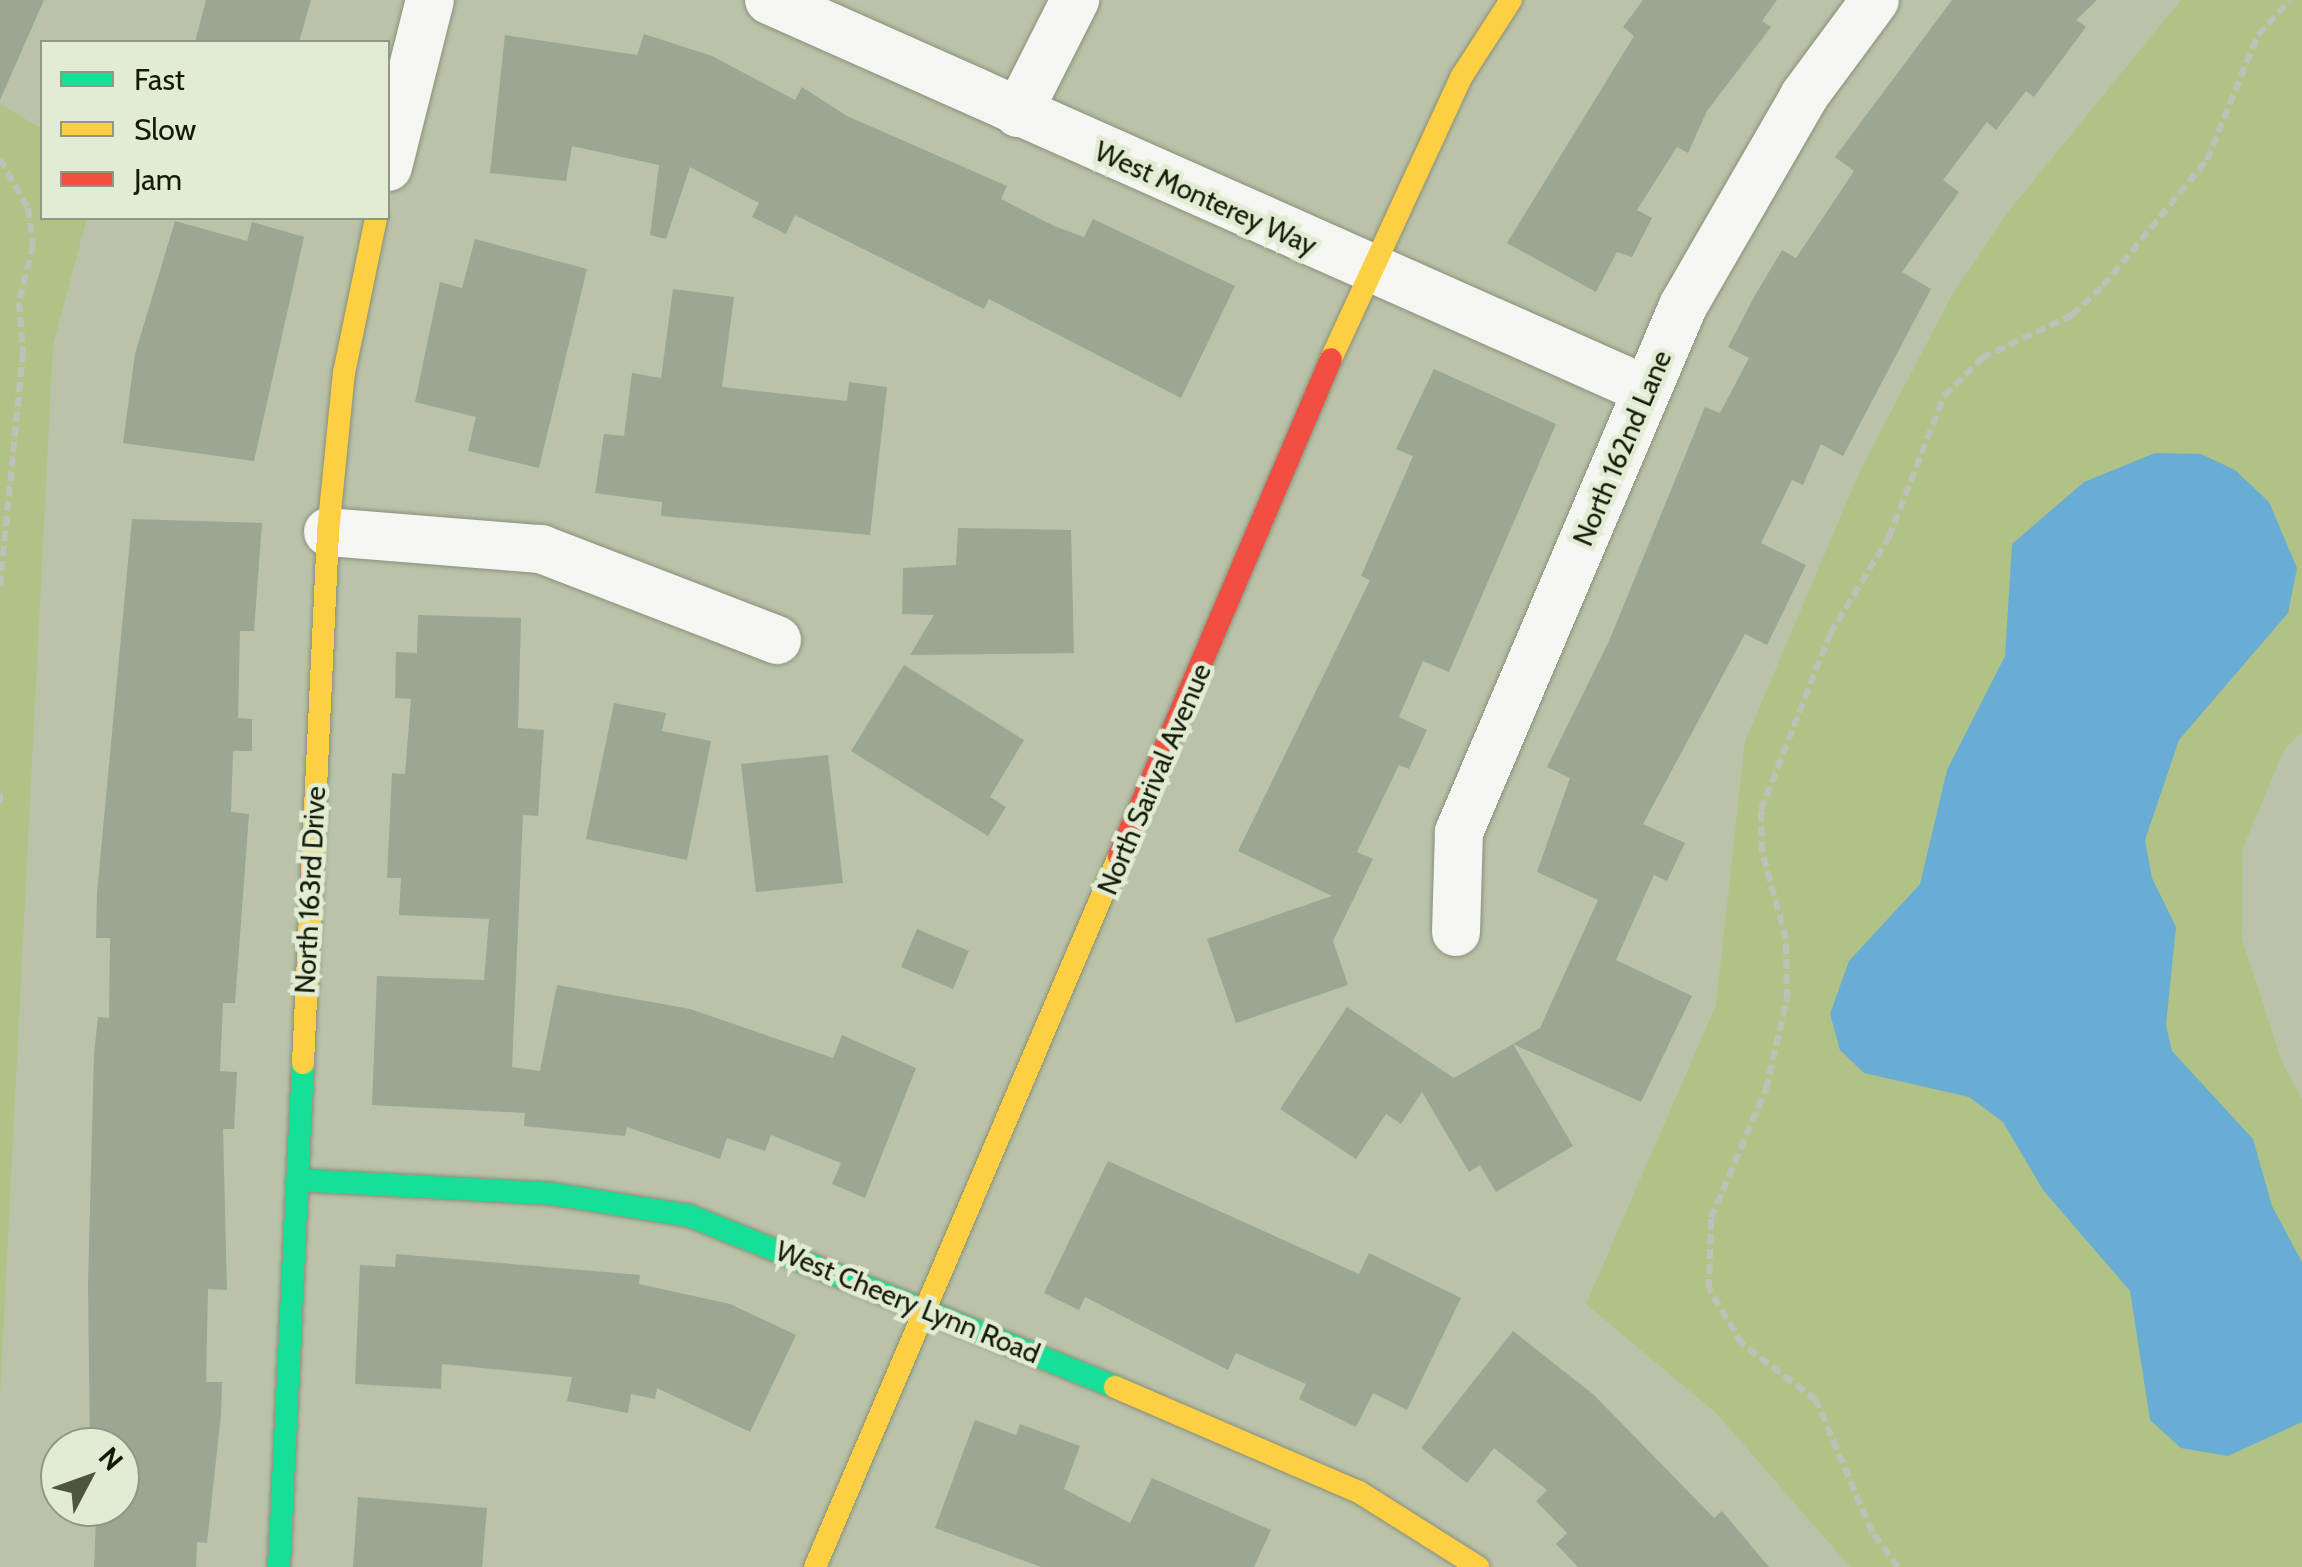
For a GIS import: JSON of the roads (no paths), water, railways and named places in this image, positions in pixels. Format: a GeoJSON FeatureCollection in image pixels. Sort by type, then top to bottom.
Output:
{"type":"FeatureCollection","features":[{"type":"Feature","properties":{"kind":"street"},"geometry":{"type":"LineString","coordinates":[[390,159],[430,0]]}},
{"type":"Feature","properties":{"kind":"street","name":"West Monterey Way"},"geometry":{"type":"LineString","coordinates":[[769,0],[1368,270],[1646,390]]}},
{"type":"Feature","properties":{"kind":"street"},"geometry":{"type":"LineString","coordinates":[[1018,113],[1075,0]]}},
{"type":"Feature","properties":{"kind":"street","name":"North Sarival Avenue"},"geometry":{"type":"LineString","coordinates":[[815,1567],[930,1308],[1368,270],[1462,76],[1511,0]]}},
{"type":"Feature","properties":{"kind":"street","name":"North 162nd Lane"},"geometry":{"type":"LineString","coordinates":[[1456,932],[1459,832],[1646,390],[1712,247],[1804,96],[1875,0]]}},
{"type":"Feature","properties":{"kind":"street","name":"North 163rd Drive"},"geometry":{"type":"LineString","coordinates":[[279,1567],[328,532],[344,374],[376,220]]}},
{"type":"Feature","properties":{"kind":"street"},"geometry":{"type":"LineString","coordinates":[[328,532],[540,550],[777,640]]}},
{"type":"Feature","properties":{"kind":"street","name":"West Cheery Lynn Road"},"geometry":{"type":"LineString","coordinates":[[296,1180],[618,1201],[690,1216],[930,1308],[1359,1492],[1478,1567]]}},
{"type":"Feature","properties":{"kind":"water"},"geometry":{"type":"Polygon","coordinates":[[[2155,453],[2201,454],[2235,470],[2269,502],[2297,568],[2288,613],[2179,740],[2145,840],[2152,878],[2176,927],[2166,1025],[2172,1051],[2253,1139],[2272,1206],[2302,1262],[2302,1422],[2228,1456],[2181,1448],[2150,1420],[2130,1291],[2043,1190],[2003,1122],[1969,1097],[1864,1073],[1840,1050],[1830,1014],[1849,961],[1920,884],[1947,770],[2005,656],[2012,544],[2084,482],[2155,453]]]}}]}
